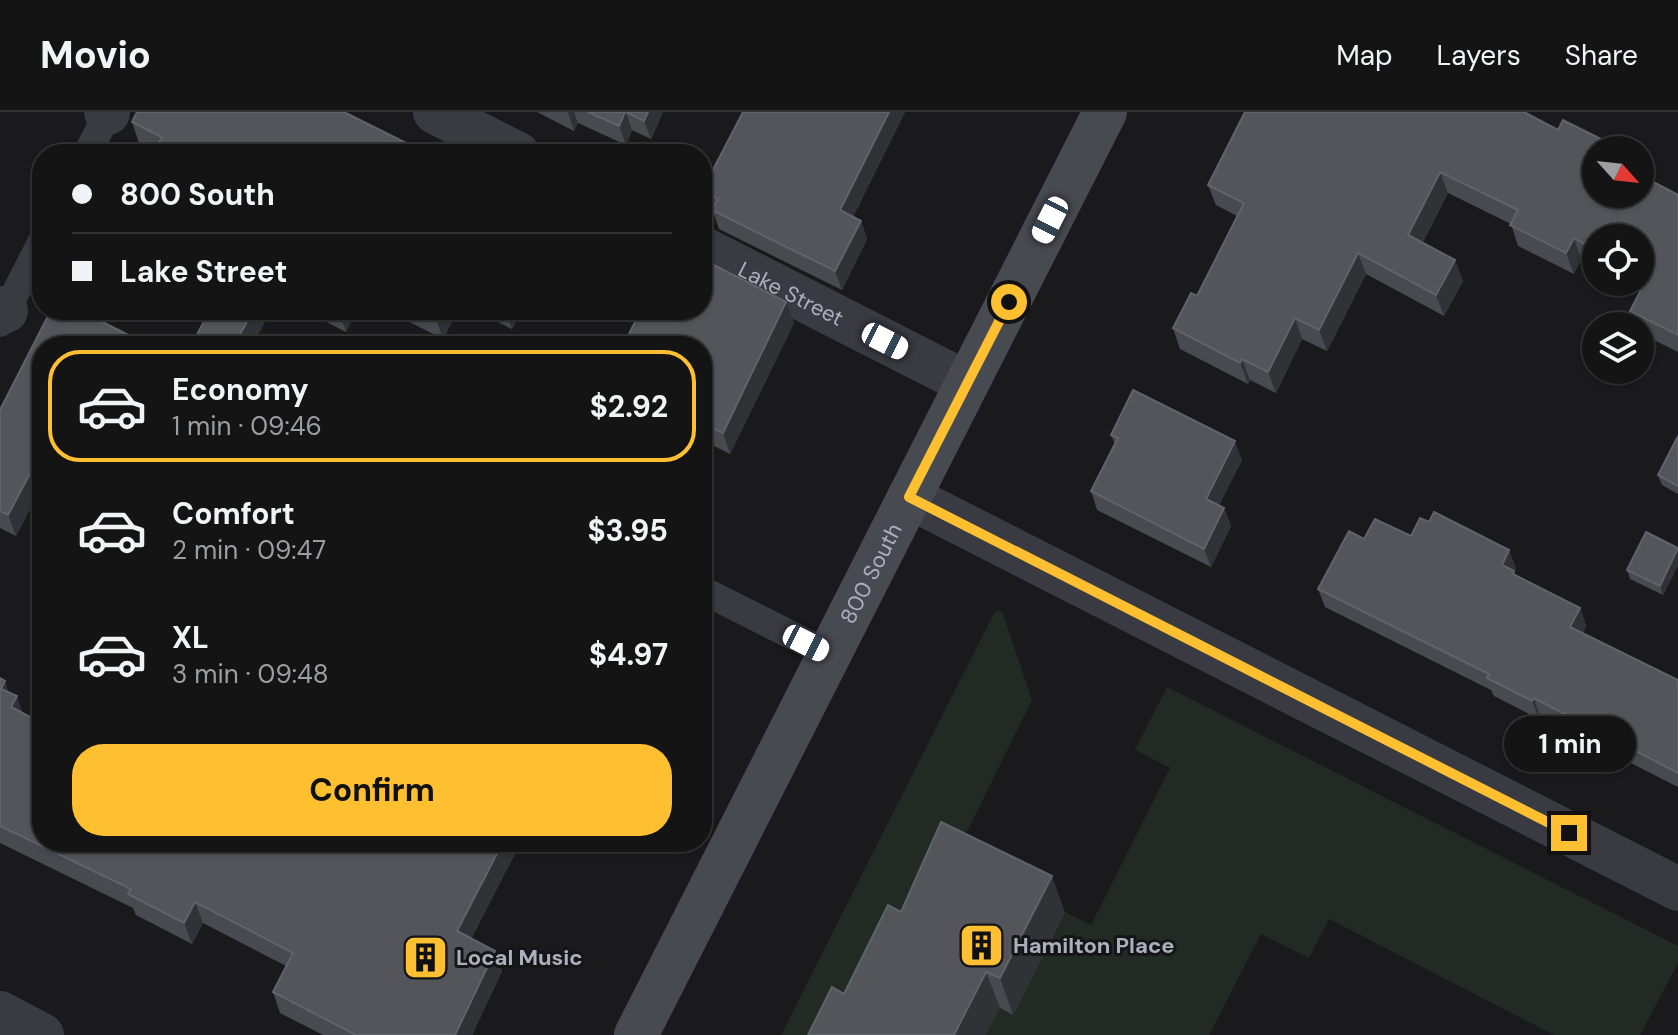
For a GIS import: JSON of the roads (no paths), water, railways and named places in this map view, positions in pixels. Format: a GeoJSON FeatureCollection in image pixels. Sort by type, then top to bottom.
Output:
{"type":"FeatureCollection","features":[{"type":"Feature","properties":{"kind":"main road","name":"800 South"},"geometry":{"type":"LineString","coordinates":[[636,1035],[1105,112]]}},
{"type":"Feature","properties":{"kind":"street"},"geometry":{"type":"LineString","coordinates":[[435,112],[498,144]]}},
{"type":"Feature","properties":{"kind":"street","name":"Lake Street"},"geometry":{"type":"LineString","coordinates":[[712,253],[967,383]]}},
{"type":"Feature","properties":{"kind":"street"},"geometry":{"type":"LineString","coordinates":[[909,497],[1678,889]]}},
{"type":"Feature","properties":{"kind":"street"},"geometry":{"type":"LineString","coordinates":[[0,1013],[42,1035]]}},
{"type":"Feature","properties":{"kind":"lane"},"geometry":{"type":"LineString","coordinates":[[92,144],[107,113]]}},
{"type":"Feature","properties":{"kind":"lane"},"geometry":{"type":"LineString","coordinates":[[2,314],[32,259]]}},
{"type":"Feature","properties":{"kind":"lane"},"geometry":{"type":"LineString","coordinates":[[712,595],[829,654]]}},
{"type":"Feature","properties":{"kind":"place","name":"Hamilton Place"},"geometry":{"type":"Point","coordinates":[982,945]}},
{"type":"Feature","properties":{"kind":"place","name":"Local Music"},"geometry":{"type":"Point","coordinates":[425,957]}}]}
